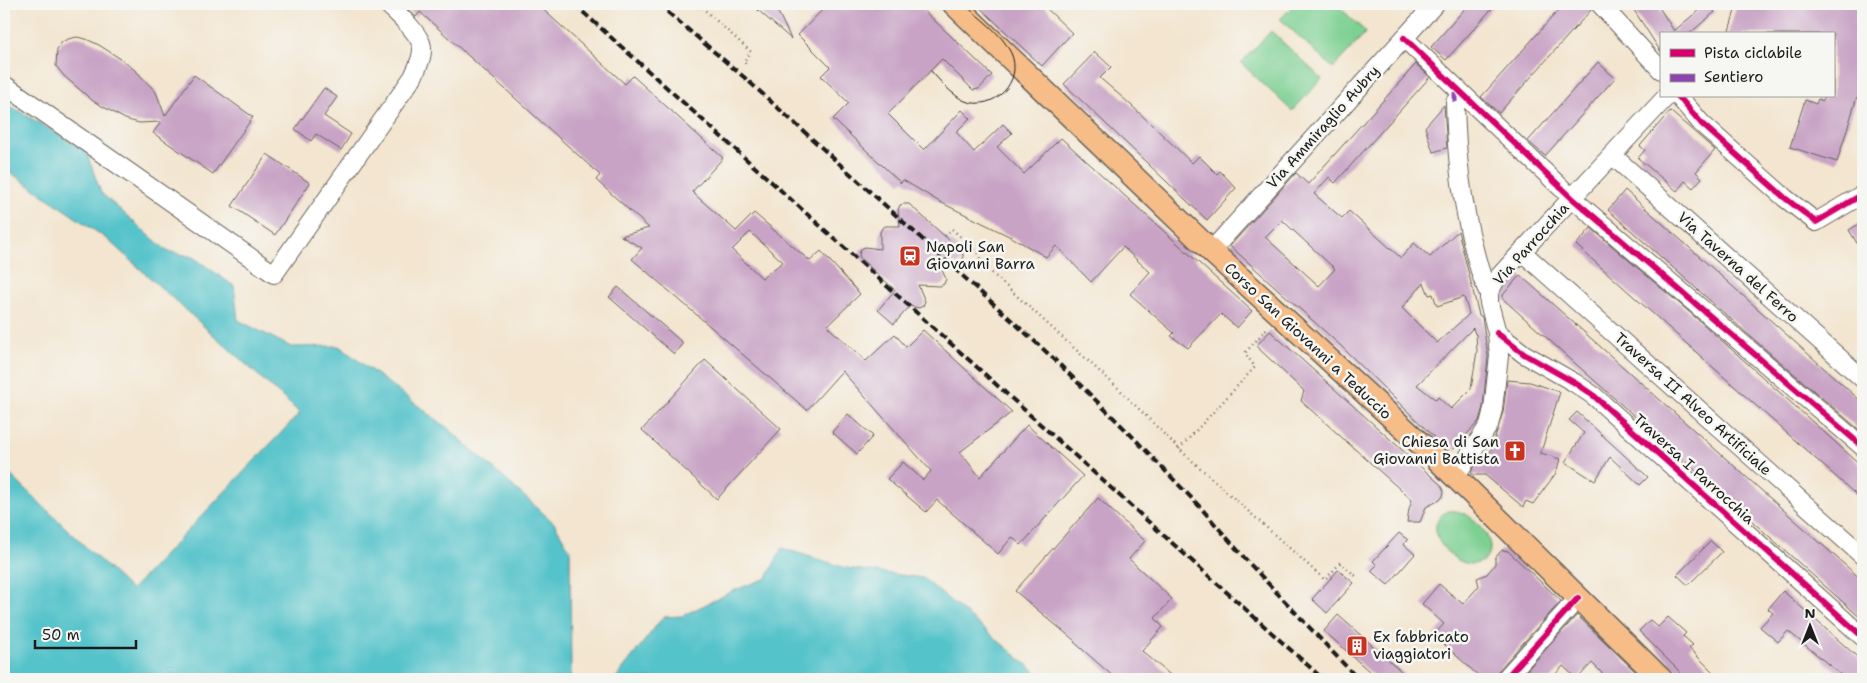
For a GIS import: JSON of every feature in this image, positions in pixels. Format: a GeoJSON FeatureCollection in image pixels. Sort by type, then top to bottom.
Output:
{"type":"FeatureCollection","features":[{"type":"Feature","properties":{"kind":"main road","name":"Corso San Giovanni a Teduccio"},"geometry":{"type":"LineString","coordinates":[[954,4],[1211,251],[1455,477],[1578,598],[1654,677]]}},
{"type":"Feature","properties":{"kind":"street"},"geometry":{"type":"LineString","coordinates":[[6,86],[274,274],[413,77],[421,62],[422,44],[404,20],[387,4]]}},
{"type":"Feature","properties":{"kind":"street","name":"Via Ammiraglio Aubry"},"geometry":{"type":"LineString","coordinates":[[1211,251],[1435,4]]}},
{"type":"Feature","properties":{"kind":"street"},"geometry":{"type":"LineString","coordinates":[[1600,4],[1660,69]]}},
{"type":"Feature","properties":{"kind":"street"},"geometry":{"type":"LineString","coordinates":[[1404,38],[1572,198],[1863,448]]}},
{"type":"Feature","properties":{"kind":"street","name":"Via Parrocchia"},"geometry":{"type":"LineString","coordinates":[[1455,477],[1489,425],[1494,409],[1499,356],[1497,334],[1488,298],[1495,281],[1665,98]]}},
{"type":"Feature","properties":{"kind":"street"},"geometry":{"type":"LineString","coordinates":[[1680,98],[1702,124],[1785,198],[1816,222],[1863,194]]}},
{"type":"Feature","properties":{"kind":"street"},"geometry":{"type":"LineString","coordinates":[[1455,102],[1456,142],[1464,206],[1482,278],[1489,293]]}},
{"type":"Feature","properties":{"kind":"street","name":"Via Taverna del Ferro"},"geometry":{"type":"LineString","coordinates":[[1612,156],[1863,379]]}},
{"type":"Feature","properties":{"kind":"street","name":"Traversa II Alveo Artificiale"},"geometry":{"type":"LineString","coordinates":[[1522,252],[1863,556]]}},
{"type":"Feature","properties":{"kind":"street","name":"Traversa I Parrocchia"},"geometry":{"type":"LineString","coordinates":[[1497,334],[1524,354],[1594,396],[1863,637]]}},
{"type":"Feature","properties":{"kind":"street"},"geometry":{"type":"LineString","coordinates":[[1505,679],[1578,598]]}},
{"type":"Feature","properties":{"kind":"path"},"geometry":{"type":"LineString","coordinates":[[698,4],[751,52],[744,61],[747,67]]}},
{"type":"Feature","properties":{"kind":"path"},"geometry":{"type":"LineString","coordinates":[[945,236],[952,229],[976,252],[983,264],[1119,389],[1179,449],[1325,580],[1340,563],[1356,576]]}},
{"type":"Feature","properties":{"kind":"path"},"geometry":{"type":"LineString","coordinates":[[1179,449],[1255,367],[1245,353],[1272,323]]}},
{"type":"Feature","properties":{"kind":"green space"},"geometry":{"type":"Polygon","coordinates":[[[1295,4],[1336,4],[1366,32],[1333,68],[1280,19],[1295,4]]]}},
{"type":"Feature","properties":{"kind":"green space"},"geometry":{"type":"Polygon","coordinates":[[[1271,31],[1322,79],[1292,111],[1241,63],[1271,31]]]}},
{"type":"Feature","properties":{"kind":"green space"},"geometry":{"type":"Polygon","coordinates":[[[1449,511],[1460,512],[1479,524],[1489,542],[1490,551],[1486,558],[1478,563],[1468,564],[1458,560],[1441,544],[1437,535],[1436,525],[1440,517],[1449,511]]]}},
{"type":"Feature","properties":{"kind":"water"},"geometry":{"type":"Polygon","coordinates":[[[4,102],[86,151],[101,193],[167,251],[193,257],[234,286],[238,320],[291,347],[339,346],[449,429],[554,523],[570,550],[571,679],[4,679],[4,469],[131,590],[300,413],[107,239],[4,168],[4,102]]]}},
{"type":"Feature","properties":{"kind":"water"},"geometry":{"type":"Polygon","coordinates":[[[782,548],[846,568],[923,578],[1044,679],[615,679],[663,617],[682,616],[735,590],[767,578],[782,548]]]}},
{"type":"Feature","properties":{"kind":"building"},"geometry":{"type":"Polygon","coordinates":[[[402,4],[537,4],[625,84],[633,76],[723,158],[692,192],[736,231],[754,213],[810,261],[821,251],[860,294],[827,326],[866,361],[895,334],[906,347],[923,330],[1012,412],[960,452],[980,477],[1027,425],[1083,476],[1021,545],[1012,537],[998,554],[937,500],[926,512],[887,479],[903,462],[923,480],[931,471],[842,371],[807,410],[632,259],[642,248],[621,236],[649,228],[596,180],[600,175],[420,12],[416,17],[402,4]],[[750,232],[732,250],[762,278],[783,262],[750,232]]]}},
{"type":"Feature","properties":{"kind":"building"},"geometry":{"type":"Polygon","coordinates":[[[751,4],[767,4],[779,14],[791,39],[751,4]]]}},
{"type":"Feature","properties":{"kind":"building"},"geometry":{"type":"Polygon","coordinates":[[[828,4],[917,4],[992,75],[979,89],[973,90],[942,59],[888,114],[924,150],[962,110],[970,118],[956,132],[974,152],[1003,124],[1012,133],[997,147],[1024,174],[1061,138],[1252,311],[1237,328],[1221,314],[1188,348],[1171,336],[1174,333],[1130,294],[1150,272],[1123,247],[1091,282],[1056,246],[1046,257],[1015,239],[938,201],[903,180],[901,183],[833,119],[849,103],[821,76],[830,67],[798,35],[828,4]]]}},
{"type":"Feature","properties":{"kind":"building"},"geometry":{"type":"Polygon","coordinates":[[[976,4],[1042,4],[1072,33],[1042,66],[976,4]]]}},
{"type":"Feature","properties":{"kind":"building"},"geometry":{"type":"Polygon","coordinates":[[[1469,4],[1496,4],[1446,60],[1431,47],[1469,4]]]}},
{"type":"Feature","properties":{"kind":"building"},"geometry":{"type":"Polygon","coordinates":[[[1564,4],[1590,4],[1591,10],[1499,113],[1481,97],[1564,4]]]}},
{"type":"Feature","properties":{"kind":"building"},"geometry":{"type":"Polygon","coordinates":[[[1630,4],[1657,4],[1674,31],[1699,10],[1694,4],[1707,4],[1715,12],[1691,32],[1660,32],[1660,50],[1630,4]]]}},
{"type":"Feature","properties":{"kind":"building"},"geometry":{"type":"Polygon","coordinates":[[[1737,4],[1863,4],[1863,99],[1857,97],[1837,162],[1790,147],[1805,100],[1816,104],[1818,99],[1823,101],[1824,98],[1834,98],[1834,32],[1729,32],[1737,4]]]}},
{"type":"Feature","properties":{"kind":"building"},"geometry":{"type":"Polygon","coordinates":[[[77,37],[99,45],[124,61],[138,73],[156,92],[165,116],[194,75],[253,117],[213,174],[153,133],[161,122],[139,123],[125,119],[93,101],[64,76],[56,66],[57,49],[62,42],[77,37]]]}},
{"type":"Feature","properties":{"kind":"building"},"geometry":{"type":"Polygon","coordinates":[[[1095,52],[1111,67],[1100,78],[1192,163],[1199,156],[1217,174],[1220,171],[1236,188],[1207,220],[1064,84],[1095,52]]]}},
{"type":"Feature","properties":{"kind":"building"},"geometry":{"type":"Polygon","coordinates":[[[1598,62],[1615,78],[1545,156],[1528,141],[1598,62]]]}},
{"type":"Feature","properties":{"kind":"building"},"geometry":{"type":"Polygon","coordinates":[[[1416,64],[1430,77],[1335,183],[1329,177],[1314,194],[1342,218],[1349,211],[1401,258],[1414,243],[1430,257],[1458,231],[1479,315],[1482,317],[1488,356],[1483,407],[1479,421],[1450,453],[1341,346],[1230,246],[1296,173],[1308,184],[1416,64]],[[1282,220],[1265,237],[1319,286],[1335,269],[1282,220]],[[1424,283],[1402,308],[1437,343],[1469,314],[1464,297],[1437,306],[1433,294],[1429,295],[1424,283]],[[1473,328],[1417,385],[1436,400],[1438,397],[1451,409],[1471,389],[1477,351],[1476,334],[1473,328]]]}},
{"type":"Feature","properties":{"kind":"building"},"geometry":{"type":"Polygon","coordinates":[[[324,88],[337,97],[324,116],[351,134],[341,150],[316,134],[311,141],[295,129],[324,88]]]}},
{"type":"Feature","properties":{"kind":"building"},"geometry":{"type":"Polygon","coordinates":[[[1444,105],[1447,148],[1433,152],[1425,127],[1444,105]]]}},
{"type":"Feature","properties":{"kind":"building"},"geometry":{"type":"Polygon","coordinates":[[[1670,111],[1715,150],[1696,172],[1702,178],[1693,188],[1685,181],[1677,191],[1638,158],[1645,150],[1640,146],[1670,111]]]}},
{"type":"Feature","properties":{"kind":"building"},"geometry":{"type":"Polygon","coordinates":[[[267,154],[310,183],[275,235],[232,206],[267,154]]]}},
{"type":"Feature","properties":{"kind":"building"},"geometry":{"type":"Polygon","coordinates":[[[1625,190],[1863,403],[1863,433],[1608,210],[1625,190]]]}},
{"type":"Feature","properties":{"kind":"building"},"geometry":{"type":"Polygon","coordinates":[[[909,204],[961,251],[964,257],[958,264],[938,261],[946,279],[944,284],[940,286],[918,285],[925,301],[923,306],[919,308],[910,306],[894,324],[878,310],[895,290],[860,258],[859,254],[861,249],[865,247],[880,249],[880,232],[882,228],[886,226],[900,226],[898,210],[900,205],[909,204]]]}},
{"type":"Feature","properties":{"kind":"building"},"geometry":{"type":"Polygon","coordinates":[[[1863,221],[1863,253],[1849,230],[1863,221]]]}},
{"type":"Feature","properties":{"kind":"building"},"geometry":{"type":"Polygon","coordinates":[[[1591,228],[1702,323],[1863,467],[1863,501],[1576,245],[1591,228]]]}},
{"type":"Feature","properties":{"kind":"building"},"geometry":{"type":"Polygon","coordinates":[[[1520,275],[1863,581],[1863,620],[1503,299],[1503,295],[1520,275]]]}},
{"type":"Feature","properties":{"kind":"building"},"geometry":{"type":"Polygon","coordinates":[[[618,287],[683,343],[674,354],[609,297],[618,287]]]}},
{"type":"Feature","properties":{"kind":"building"},"geometry":{"type":"Polygon","coordinates":[[[1270,331],[1441,485],[1444,491],[1443,496],[1440,500],[1426,507],[1420,522],[1407,522],[1412,500],[1301,401],[1304,391],[1256,346],[1270,331]]]}},
{"type":"Feature","properties":{"kind":"building"},"geometry":{"type":"Polygon","coordinates":[[[705,360],[781,429],[717,499],[642,430],[705,360]]]}},
{"type":"Feature","properties":{"kind":"building"},"geometry":{"type":"Polygon","coordinates":[[[1507,380],[1530,382],[1560,392],[1540,455],[1541,453],[1560,459],[1556,473],[1533,504],[1526,501],[1523,507],[1485,475],[1473,475],[1471,472],[1478,462],[1487,462],[1503,412],[1507,380]]]}},
{"type":"Feature","properties":{"kind":"building"},"geometry":{"type":"Polygon","coordinates":[[[1577,412],[1648,477],[1640,485],[1610,457],[1595,481],[1565,462],[1584,433],[1569,420],[1577,412]]]}},
{"type":"Feature","properties":{"kind":"building"},"geometry":{"type":"Polygon","coordinates":[[[848,414],[873,436],[857,454],[832,432],[848,414]]]}},
{"type":"Feature","properties":{"kind":"building"},"geometry":{"type":"Polygon","coordinates":[[[1098,498],[1145,541],[1129,559],[1172,599],[1155,618],[1163,627],[1142,651],[1175,679],[1116,679],[1075,641],[1015,591],[1098,498]]]}},
{"type":"Feature","properties":{"kind":"building"},"geometry":{"type":"Polygon","coordinates":[[[1399,533],[1408,540],[1403,544],[1415,554],[1388,585],[1371,571],[1377,565],[1373,561],[1399,533]]]}},
{"type":"Feature","properties":{"kind":"building"},"geometry":{"type":"Polygon","coordinates":[[[1711,541],[1722,552],[1688,585],[1677,575],[1711,541]]]}},
{"type":"Feature","properties":{"kind":"building"},"geometry":{"type":"Polygon","coordinates":[[[1502,550],[1508,551],[1561,601],[1497,672],[1495,679],[1482,679],[1434,635],[1444,624],[1422,604],[1439,584],[1463,604],[1479,586],[1477,578],[1487,574],[1495,564],[1495,558],[1502,550]]]}},
{"type":"Feature","properties":{"kind":"building"},"geometry":{"type":"Polygon","coordinates":[[[1338,570],[1354,583],[1327,613],[1312,599],[1338,570]]]}},
{"type":"Feature","properties":{"kind":"building"},"geometry":{"type":"Polygon","coordinates":[[[1783,591],[1863,662],[1863,679],[1846,679],[1788,631],[1778,642],[1760,627],[1773,613],[1768,609],[1783,591]]]}},
{"type":"Feature","properties":{"kind":"building","name":"Ex fabbricato viaggiatori"},"geometry":{"type":"Polygon","coordinates":[[[1338,615],[1410,679],[1378,679],[1324,631],[1338,615]]]}},
{"type":"Feature","properties":{"kind":"building"},"geometry":{"type":"Polygon","coordinates":[[[1577,615],[1643,679],[1608,679],[1592,663],[1577,679],[1563,666],[1551,679],[1519,679],[1577,615]]]}},
{"type":"Feature","properties":{"kind":"building"},"geometry":{"type":"Polygon","coordinates":[[[1668,617],[1686,633],[1683,636],[1693,645],[1689,648],[1720,679],[1687,679],[1639,631],[1650,620],[1658,627],[1668,617]]]}},
{"type":"Feature","properties":{"kind":"tram line"},"geometry":{"type":"LineString","coordinates":[[931,71],[955,95],[965,101],[976,103],[996,98],[1004,92],[1010,83],[1014,64],[1007,46],[990,26],[964,4]]}},
{"type":"Feature","properties":{"kind":"railway"},"geometry":{"type":"LineString","coordinates":[[574,4],[1323,679]]}},
{"type":"Feature","properties":{"kind":"railway"},"geometry":{"type":"LineString","coordinates":[[658,4],[745,78],[1053,358],[1201,508],[1248,562],[1358,679]]}},
{"type":"Feature","properties":{"kind":"marked path"},"geometry":{"type":"LineString","coordinates":[[1455,87],[1455,102]]}},
{"type":"Feature","properties":{"kind":"cycle path"},"geometry":{"type":"LineString","coordinates":[[1404,38],[1572,198],[1863,447]]}},
{"type":"Feature","properties":{"kind":"cycle path"},"geometry":{"type":"LineString","coordinates":[[1680,98],[1702,124],[1785,198],[1816,222],[1863,194]]}},
{"type":"Feature","properties":{"kind":"cycle path"},"geometry":{"type":"LineString","coordinates":[[1497,333],[1524,354],[1594,396],[1863,637]]}},
{"type":"Feature","properties":{"kind":"cycle path"},"geometry":{"type":"LineString","coordinates":[[1505,679],[1578,598]]}},
{"type":"Feature","properties":{"kind":"place","name":"Napoli San Giovanni Barra"},"geometry":{"type":"Point","coordinates":[910,256]}},
{"type":"Feature","properties":{"kind":"place","name":"Chiesa di San Giovanni Battista"},"geometry":{"type":"Point","coordinates":[1515,451]}},
{"type":"Feature","properties":{"kind":"place","name":"Ex fabbricato viaggiatori"},"geometry":{"type":"Point","coordinates":[1357,646]}}]}
